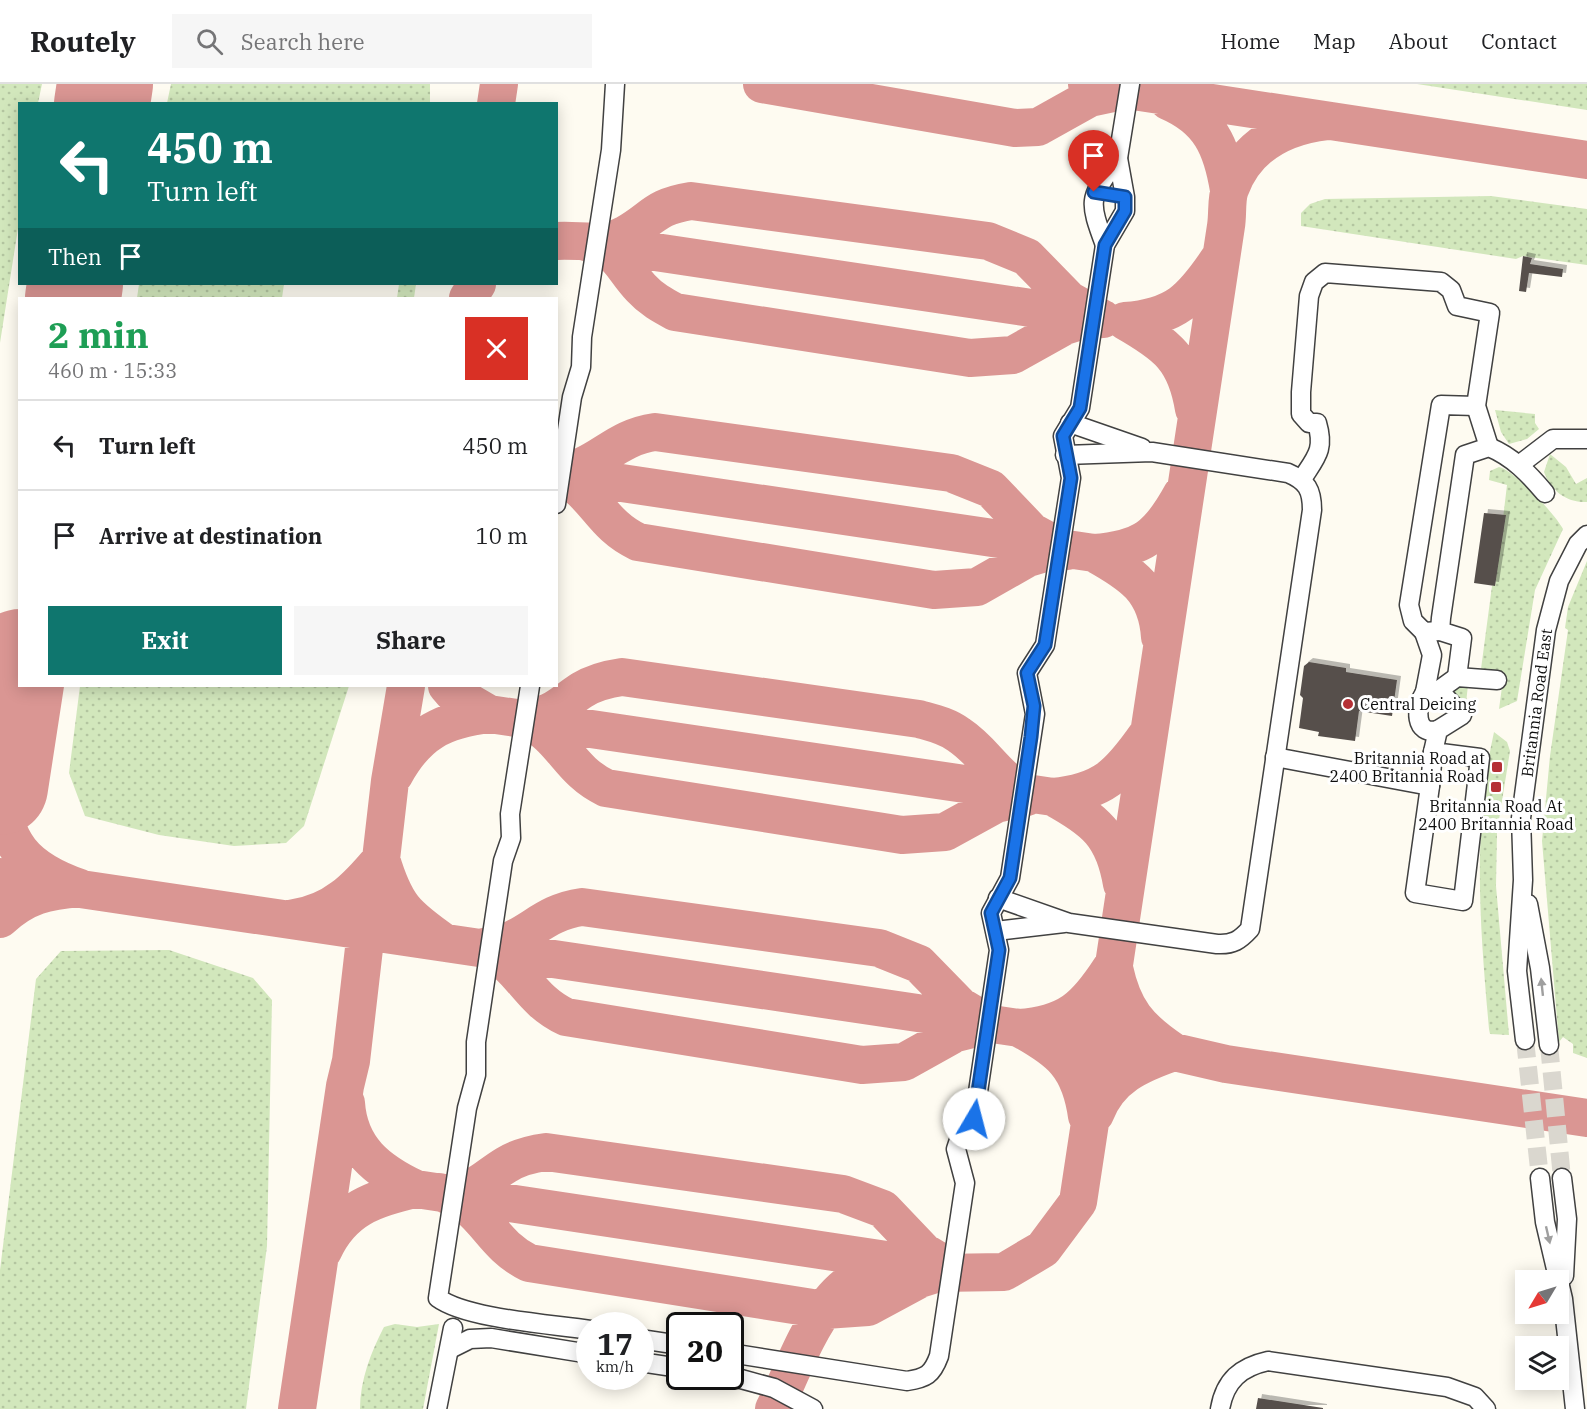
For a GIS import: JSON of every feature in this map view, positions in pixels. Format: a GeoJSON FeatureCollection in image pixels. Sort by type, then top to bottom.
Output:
{"type":"FeatureCollection","features":[{"type":"Feature","properties":{"kind":"street"},"geometry":{"type":"LineString","coordinates":[[558,491],[572,397],[581,368],[582,337],[611,150],[615,84]]}},
{"type":"Feature","properties":{"kind":"street"},"geometry":{"type":"LineString","coordinates":[[744,1355],[907,1381],[924,1378],[933,1373],[939,1356],[965,1183],[956,1149],[959,1140],[974,1119],[999,950],[991,913],[1010,878],[1035,714],[1027,673],[1045,645],[1071,478],[1063,436],[1080,408],[1105,245],[1125,211],[1125,197],[1118,158],[1130,84]]}},
{"type":"Feature","properties":{"kind":"street"},"geometry":{"type":"LineString","coordinates":[[1105,245],[1092,211],[1094,192],[1118,158]]}},
{"type":"Feature","properties":{"kind":"street"},"geometry":{"type":"LineString","coordinates":[[1094,192],[1125,197]]}},
{"type":"Feature","properties":{"kind":"street"},"geometry":{"type":"LineString","coordinates":[[1302,479],[1320,452],[1321,439],[1317,423],[1309,423],[1302,414],[1302,370],[1309,296],[1314,282],[1325,273],[1441,282],[1451,290],[1457,306],[1490,313],[1476,406],[1489,447]]}},
{"type":"Feature","properties":{"kind":"street"},"geometry":{"type":"LineString","coordinates":[[1456,677],[1462,638],[1432,631],[1413,621],[1409,604],[1441,405],[1476,406]]}},
{"type":"Feature","properties":{"kind":"street"},"geometry":{"type":"LineString","coordinates":[[998,898],[1069,923],[1217,944],[1229,945],[1243,936],[1250,928],[1312,510],[1310,491],[1302,479],[1288,473],[1152,452],[1070,423]]}},
{"type":"Feature","properties":{"kind":"street"},"geometry":{"type":"LineString","coordinates":[[1519,465],[1553,439],[1587,439]]}},
{"type":"Feature","properties":{"kind":"street"},"geometry":{"type":"LineString","coordinates":[[1434,451],[1465,455],[1489,447],[1502,452],[1519,465],[1545,493]]}},
{"type":"Feature","properties":{"kind":"street"},"geometry":{"type":"LineString","coordinates":[[1065,455],[1152,452]]}},
{"type":"Feature","properties":{"kind":"street"},"geometry":{"type":"LineString","coordinates":[[1432,691],[1432,631],[1465,455]]}},
{"type":"Feature","properties":{"kind":"street","name":"Britannia Road East"},"geometry":{"type":"LineString","coordinates":[[1525,1040],[1517,971],[1523,880],[1521,818],[1546,630],[1559,581],[1578,544],[1587,535]]}},
{"type":"Feature","properties":{"kind":"street"},"geometry":{"type":"LineString","coordinates":[[1432,691],[1462,715],[1438,730],[1430,732],[1419,725],[1418,714],[1432,691],[1456,677],[1497,680]]}},
{"type":"Feature","properties":{"kind":"street"},"geometry":{"type":"LineString","coordinates":[[530,687],[510,813],[511,838],[503,861],[476,1042],[476,1075],[467,1108],[438,1298],[449,1306],[469,1311],[576,1328]]}},
{"type":"Feature","properties":{"kind":"street"},"geometry":{"type":"LineString","coordinates":[[1433,752],[1480,758],[1462,901],[1415,893],[1433,752],[1438,730]]}},
{"type":"Feature","properties":{"kind":"street"},"geometry":{"type":"LineString","coordinates":[[1275,757],[1430,786]]}},
{"type":"Feature","properties":{"kind":"street","name":"Britannia Road East"},"geometry":{"type":"LineString","coordinates":[[1523,880],[1540,968],[1549,1045]]}},
{"type":"Feature","properties":{"kind":"street"},"geometry":{"type":"LineString","coordinates":[[996,931],[1069,923]]}},
{"type":"Feature","properties":{"kind":"street"},"geometry":{"type":"LineString","coordinates":[[1540,1178],[1545,1222],[1556,1270]]}},
{"type":"Feature","properties":{"kind":"street"},"geometry":{"type":"LineString","coordinates":[[1562,1178],[1567,1219],[1564,1270]]}},
{"type":"Feature","properties":{"kind":"street"},"geometry":{"type":"LineString","coordinates":[[1566,1324],[1575,1409]]}},
{"type":"Feature","properties":{"kind":"street"},"geometry":{"type":"LineString","coordinates":[[437,1409],[453,1328]]}},
{"type":"Feature","properties":{"kind":"street"},"geometry":{"type":"LineString","coordinates":[[450,1349],[470,1340],[491,1338],[576,1352]]}},
{"type":"Feature","properties":{"kind":"street"},"geometry":{"type":"LineString","coordinates":[[1220,1409],[1228,1385],[1240,1371],[1268,1361],[1447,1387],[1475,1397],[1486,1409]]}},
{"type":"Feature","properties":{"kind":"street"},"geometry":{"type":"LineString","coordinates":[[744,1380],[774,1388],[813,1409]]}},
{"type":"Feature","properties":{"kind":"green space"},"geometry":{"type":"Polygon","coordinates":[[[0,84],[42,84],[38,102],[18,102],[18,228],[0,343],[0,84]]]}},
{"type":"Feature","properties":{"kind":"green space"},"geometry":{"type":"Polygon","coordinates":[[[171,84],[430,84],[430,102],[167,102],[171,84]]]}},
{"type":"Feature","properties":{"kind":"green space"},"geometry":{"type":"Polygon","coordinates":[[[1417,84],[1587,84],[1587,110],[1417,84]]]}},
{"type":"Feature","properties":{"kind":"green space"},"geometry":{"type":"Polygon","coordinates":[[[1491,196],[1587,209],[1587,265],[1523,256],[1516,259],[1301,226],[1301,213],[1310,204],[1325,199],[1491,196]]]}},
{"type":"Feature","properties":{"kind":"green space"},"geometry":{"type":"Polygon","coordinates":[[[139,285],[284,285],[282,297],[137,297],[139,285]]]}},
{"type":"Feature","properties":{"kind":"green space"},"geometry":{"type":"Polygon","coordinates":[[[399,285],[416,285],[414,297],[397,297],[399,285]]]}},
{"type":"Feature","properties":{"kind":"green space"},"geometry":{"type":"Polygon","coordinates":[[[1495,410],[1535,414],[1535,423],[1539,429],[1527,439],[1509,444],[1501,432],[1495,410]]]}},
{"type":"Feature","properties":{"kind":"green space"},"geometry":{"type":"Polygon","coordinates":[[[1550,454],[1566,467],[1576,484],[1587,478],[1587,502],[1566,498],[1551,485],[1544,472],[1550,454]]]}},
{"type":"Feature","properties":{"kind":"green space"},"geometry":{"type":"Polygon","coordinates":[[[1499,467],[1514,476],[1534,494],[1563,529],[1535,590],[1517,701],[1499,709],[1504,672],[1481,669],[1492,586],[1495,586],[1507,485],[1489,480],[1490,471],[1499,467]]]}},
{"type":"Feature","properties":{"kind":"green space"},"geometry":{"type":"Polygon","coordinates":[[[1587,561],[1587,1058],[1573,1053],[1573,1044],[1563,1037],[1559,1042],[1542,841],[1550,756],[1568,630],[1565,628],[1568,607],[1587,561]]]}},
{"type":"Feature","properties":{"kind":"green space"},"geometry":{"type":"Polygon","coordinates":[[[1468,685],[1464,704],[1455,695],[1455,687],[1468,685]]]}},
{"type":"Feature","properties":{"kind":"green space"},"geometry":{"type":"Polygon","coordinates":[[[80,687],[349,687],[304,826],[286,843],[234,846],[159,835],[85,816],[69,773],[80,687]]]}},
{"type":"Feature","properties":{"kind":"green space"},"geometry":{"type":"Polygon","coordinates":[[[1494,732],[1507,742],[1510,751],[1497,832],[1496,886],[1509,1035],[1490,1034],[1481,917],[1480,843],[1487,769],[1494,732]]]}},
{"type":"Feature","properties":{"kind":"green space"},"geometry":{"type":"Polygon","coordinates":[[[169,950],[253,978],[272,1000],[267,1246],[246,1409],[0,1409],[0,1270],[36,979],[61,951],[169,950]]]}},
{"type":"Feature","properties":{"kind":"green space"},"geometry":{"type":"Polygon","coordinates":[[[395,1324],[417,1327],[439,1324],[423,1409],[360,1409],[364,1377],[375,1346],[384,1327],[395,1324]]]}},
{"type":"Feature","properties":{"kind":"building"},"geometry":{"type":"Polygon","coordinates":[[[1523,256],[1532,258],[1530,264],[1563,269],[1562,277],[1529,273],[1526,292],[1519,291],[1523,256]]]}},
{"type":"Feature","properties":{"kind":"building"},"geometry":{"type":"Polygon","coordinates":[[[1484,513],[1506,515],[1495,586],[1474,583],[1484,513]]]}},
{"type":"Feature","properties":{"kind":"building","name":"Central Deicing"},"geometry":{"type":"Polygon","coordinates":[[[1309,662],[1346,668],[1346,672],[1397,680],[1392,716],[1359,711],[1355,741],[1318,736],[1319,732],[1299,728],[1304,666],[1309,662]]]}},
{"type":"Feature","properties":{"kind":"building"},"geometry":{"type":"Polygon","coordinates":[[[1258,1398],[1323,1408],[1323,1409],[1256,1409],[1258,1398]]]}},
{"type":"Feature","properties":{"kind":"taxiway"},"geometry":{"type":"LineString","coordinates":[[496,102],[499,84]]}},
{"type":"Feature","properties":{"kind":"taxiway"},"geometry":{"type":"LineString","coordinates":[[762,84],[1015,128],[1038,127],[1090,98],[1123,91]]}},
{"type":"Feature","properties":{"kind":"taxiway"},"geometry":{"type":"LineString","coordinates":[[1087,84],[1587,160]]}},
{"type":"Feature","properties":{"kind":"taxiway"},"geometry":{"type":"LineString","coordinates":[[1168,101],[1194,116],[1212,136],[1222,160],[1229,190]]}},
{"type":"Feature","properties":{"kind":"taxiway"},"geometry":{"type":"LineString","coordinates":[[439,1192],[467,1206],[504,1245],[529,1263],[825,1310],[868,1307],[920,1279],[939,1273],[1004,1272],[1043,1249],[1078,1202],[1226,226],[1229,193],[1237,174],[1246,161],[1268,140],[1296,128],[1327,121]]}},
{"type":"Feature","properties":{"kind":"taxiway"},"geometry":{"type":"LineString","coordinates":[[558,241],[601,241],[618,238],[669,206],[691,201],[988,241],[1027,257],[1069,300],[1103,319]]}},
{"type":"Feature","properties":{"kind":"taxiway"},"geometry":{"type":"LineString","coordinates":[[585,242],[613,254],[645,292],[675,312],[970,358],[1013,355],[1065,326],[1084,320],[1103,319]]}},
{"type":"Feature","properties":{"kind":"taxiway"},"geometry":{"type":"LineString","coordinates":[[595,243],[1091,317]]}},
{"type":"Feature","properties":{"kind":"taxiway"},"geometry":{"type":"LineString","coordinates":[[1194,409],[1186,378],[1172,355],[1152,338],[1125,321],[1157,315],[1181,304],[1200,285],[1219,259]]}},
{"type":"Feature","properties":{"kind":"taxiway"},"geometry":{"type":"LineString","coordinates":[[469,297],[476,285]]}},
{"type":"Feature","properties":{"kind":"taxiway"},"geometry":{"type":"LineString","coordinates":[[558,473],[583,466],[627,440],[655,432],[951,473],[991,489],[1032,532],[1067,551]]}},
{"type":"Feature","properties":{"kind":"taxiway"},"geometry":{"type":"LineString","coordinates":[[561,474],[1094,553]]}},
{"type":"Feature","properties":{"kind":"taxiway"},"geometry":{"type":"LineString","coordinates":[[558,475],[580,489],[614,526],[638,542],[934,590],[977,587],[1028,558],[1048,552],[1067,551]]}},
{"type":"Feature","properties":{"kind":"taxiway"},"geometry":{"type":"LineString","coordinates":[[1160,637],[1158,621],[1148,595],[1131,576],[1094,553],[1125,548],[1148,538],[1165,520],[1182,494]]}},
{"type":"Feature","properties":{"kind":"taxiway"},"geometry":{"type":"LineString","coordinates":[[523,718],[542,715],[592,685],[622,677],[919,719],[945,727],[959,735],[1007,781],[1027,793]]}},
{"type":"Feature","properties":{"kind":"taxiway"},"geometry":{"type":"LineString","coordinates":[[297,1409],[345,1086],[351,1061],[366,931],[381,859],[390,781],[406,687]]}},
{"type":"Feature","properties":{"kind":"taxiway"},"geometry":{"type":"LineString","coordinates":[[448,687],[453,693],[489,714]]}},
{"type":"Feature","properties":{"kind":"taxiway"},"geometry":{"type":"LineString","coordinates":[[394,775],[412,749],[433,731],[458,720],[489,714],[1053,797]]}},
{"type":"Feature","properties":{"kind":"taxiway"},"geometry":{"type":"LineString","coordinates":[[526,720],[549,735],[583,772],[606,788],[902,835],[945,832],[996,804],[1027,797]]}},
{"type":"Feature","properties":{"kind":"taxiway"},"geometry":{"type":"LineString","coordinates":[[1122,884],[1114,853],[1108,841],[1080,813],[1053,797],[1085,791],[1108,779],[1128,761],[1147,735]]}},
{"type":"Feature","properties":{"kind":"taxiway"},"geometry":{"type":"LineString","coordinates":[[0,784],[6,822],[20,851],[45,872],[80,888],[57,891],[28,899],[0,919]]}},
{"type":"Feature","properties":{"kind":"taxiway"},"geometry":{"type":"LineString","coordinates":[[294,918],[321,911],[343,898],[381,859],[391,888],[403,908],[420,925],[445,943]]}},
{"type":"Feature","properties":{"kind":"taxiway"},"geometry":{"type":"LineString","coordinates":[[0,877],[1019,1028],[1174,1052],[1226,1064],[1587,1118]]}},
{"type":"Feature","properties":{"kind":"taxiway"},"geometry":{"type":"LineString","coordinates":[[484,947],[511,940],[554,915],[582,907],[879,948],[919,964],[960,1006],[985,1021]]}},
{"type":"Feature","properties":{"kind":"taxiway"},"geometry":{"type":"LineString","coordinates":[[484,949],[507,964],[542,1001],[566,1017],[862,1065],[904,1062],[956,1033],[984,1026]]}},
{"type":"Feature","properties":{"kind":"taxiway"},"geometry":{"type":"LineString","coordinates":[[1087,1116],[1079,1084],[1066,1062],[1046,1044],[1019,1028],[1050,1023],[1074,1012],[1093,994],[1111,968]]}},
{"type":"Feature","properties":{"kind":"taxiway"},"geometry":{"type":"LineString","coordinates":[[1095,1114],[1108,1090],[1117,1081],[1137,1067],[1174,1052],[1151,1035],[1134,1017],[1122,995],[1114,968]]}},
{"type":"Feature","properties":{"kind":"taxiway"},"geometry":{"type":"LineString","coordinates":[[346,1103],[348,1119],[359,1146],[378,1166],[416,1189],[946,1269]]}},
{"type":"Feature","properties":{"kind":"taxiway"},"geometry":{"type":"LineString","coordinates":[[447,1193],[466,1190],[516,1160],[546,1152],[843,1194],[883,1209],[924,1252],[951,1268]]}},
{"type":"Feature","properties":{"kind":"taxiway"},"geometry":{"type":"LineString","coordinates":[[323,1251],[331,1237],[350,1215],[373,1201],[416,1189]]}},
{"type":"Feature","properties":{"kind":"taxiway"},"geometry":{"type":"LineString","coordinates":[[774,1409],[806,1340],[834,1297],[852,1281],[873,1270],[899,1266]]}},
{"type":"Feature","properties":{"kind":"runway"},"geometry":{"type":"LineString","coordinates":[[102,102],[105,84]]}},
{"type":"Feature","properties":{"kind":"runway"},"geometry":{"type":"LineString","coordinates":[[73,297],[75,285]]}},
{"type":"Feature","properties":{"kind":"runway"},"geometry":{"type":"LineString","coordinates":[[0,787],[18,670]]}},
{"type":"Feature","properties":{"kind":"tunnel"},"geometry":{"type":"LineString","coordinates":[[1525,1040],[1540,1178]]}},
{"type":"Feature","properties":{"kind":"tunnel"},"geometry":{"type":"LineString","coordinates":[[1549,1045],[1562,1178]]}},
{"type":"Feature","properties":{"kind":"place","name":"Central Deicing"},"geometry":{"type":"Point","coordinates":[1348,704]}},
{"type":"Feature","properties":{"kind":"place","name":"Britannia Road at 2400 Britannia Road"},"geometry":{"type":"Point","coordinates":[1497,767]}},
{"type":"Feature","properties":{"kind":"place","name":"Britannia Road At 2400 Britannia Road"},"geometry":{"type":"Point","coordinates":[1496,787]}},
{"type":"Feature","properties":{"kind":"route"},"geometry":{"type":"LineString","coordinates":[[974,1119],[999,950],[991,913],[1010,878],[1035,714],[1027,673],[1045,645],[1071,478],[1062,442],[1065,431],[1080,408],[1105,245],[1125,211],[1125,197],[1094,192]]}}]}
